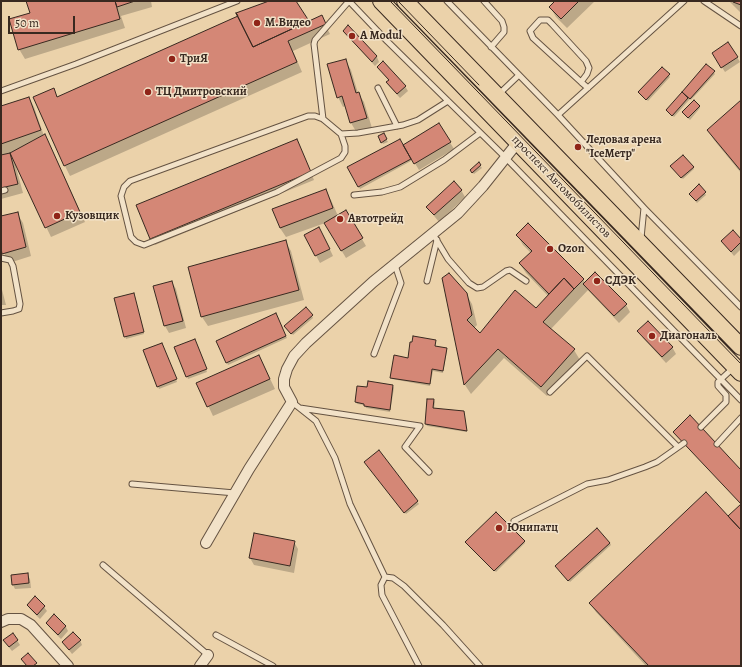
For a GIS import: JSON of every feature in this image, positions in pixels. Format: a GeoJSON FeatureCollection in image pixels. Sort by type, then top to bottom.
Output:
{"type":"FeatureCollection","features":[{"type":"Feature","properties":{"kind":"main road","name":"проспект Автомобилистов"},"geometry":{"type":"LineString","coordinates":[[381,1],[518,142],[682,299],[741,347]]}},
{"type":"Feature","properties":{"kind":"main road","name":"проспект Автомобилистов"},"geometry":{"type":"LineString","coordinates":[[410,3],[497,96],[641,245],[738,369]]}},
{"type":"Feature","properties":{"kind":"street"},"geometry":{"type":"LineString","coordinates":[[206,543],[235,493],[296,405],[284,387],[284,379],[294,356],[317,332],[373,282],[435,237],[483,186],[518,142]]}},
{"type":"Feature","properties":{"kind":"street"},"geometry":{"type":"LineString","coordinates":[[1,622],[8,619],[21,619],[31,625],[68,666]]}},
{"type":"Feature","properties":{"kind":"street"},"geometry":{"type":"LineString","coordinates":[[200,666],[208,655]]}},
{"type":"Feature","properties":{"kind":"lane"},"geometry":{"type":"LineString","coordinates":[[1,91],[76,64],[237,1]]}},
{"type":"Feature","properties":{"kind":"lane"},"geometry":{"type":"LineString","coordinates":[[323,118],[314,44],[315,40],[349,1],[387,41],[505,157],[741,400]]}},
{"type":"Feature","properties":{"kind":"lane"},"geometry":{"type":"LineString","coordinates":[[447,1],[558,115],[644,208],[741,307]]}},
{"type":"Feature","properties":{"kind":"lane"},"geometry":{"type":"LineString","coordinates":[[484,1],[502,21],[504,27],[504,32],[491,46]]}},
{"type":"Feature","properties":{"kind":"lane"},"geometry":{"type":"LineString","coordinates":[[558,115],[684,1]]}},
{"type":"Feature","properties":{"kind":"lane"},"geometry":{"type":"LineString","coordinates":[[704,1],[741,26]]}},
{"type":"Feature","properties":{"kind":"lane"},"geometry":{"type":"LineString","coordinates":[[581,82],[587,74],[589,68],[586,61],[548,20],[540,20],[530,31],[533,38],[581,82],[588,88]]}},
{"type":"Feature","properties":{"kind":"lane"},"geometry":{"type":"LineString","coordinates":[[497,96],[519,75]]}},
{"type":"Feature","properties":{"kind":"lane"},"geometry":{"type":"LineString","coordinates":[[378,88],[397,126]]}},
{"type":"Feature","properties":{"kind":"lane"},"geometry":{"type":"LineString","coordinates":[[341,134],[375,131],[418,120],[448,101]]}},
{"type":"Feature","properties":{"kind":"lane"},"geometry":{"type":"LineString","coordinates":[[308,116],[323,118],[341,134],[345,146],[345,152],[341,158],[277,192],[144,245],[136,242],[131,236],[120,196],[124,187],[130,180],[308,116]]}},
{"type":"Feature","properties":{"kind":"lane"},"geometry":{"type":"LineString","coordinates":[[354,195],[382,192],[400,187],[444,160],[480,133]]}},
{"type":"Feature","properties":{"kind":"lane"},"geometry":{"type":"LineString","coordinates":[[641,245],[644,208]]}},
{"type":"Feature","properties":{"kind":"lane"},"geometry":{"type":"LineString","coordinates":[[435,237],[448,259],[461,275],[477,288],[483,287],[506,271],[510,270],[526,281]]}},
{"type":"Feature","properties":{"kind":"lane"},"geometry":{"type":"LineString","coordinates":[[427,281],[435,237]]}},
{"type":"Feature","properties":{"kind":"lane"},"geometry":{"type":"LineString","coordinates":[[1,258],[10,260],[13,266],[20,304],[19,308],[14,311],[1,313]]}},
{"type":"Feature","properties":{"kind":"lane"},"geometry":{"type":"LineString","coordinates":[[374,354],[401,282],[395,265]]}},
{"type":"Feature","properties":{"kind":"lane"},"geometry":{"type":"LineString","coordinates":[[550,392],[587,356],[678,447]]}},
{"type":"Feature","properties":{"kind":"lane"},"geometry":{"type":"LineString","coordinates":[[701,427],[726,402],[726,395],[718,386],[718,382],[738,369]]}},
{"type":"Feature","properties":{"kind":"lane"},"geometry":{"type":"LineString","coordinates":[[296,405],[420,426],[405,447],[429,472]]}},
{"type":"Feature","properties":{"kind":"lane"},"geometry":{"type":"LineString","coordinates":[[296,405],[316,421],[335,458],[350,504],[386,578]]}},
{"type":"Feature","properties":{"kind":"lane"},"geometry":{"type":"LineString","coordinates":[[717,444],[741,418]]}},
{"type":"Feature","properties":{"kind":"lane"},"geometry":{"type":"LineString","coordinates":[[514,521],[587,484],[608,480],[657,462],[684,443]]}},
{"type":"Feature","properties":{"kind":"lane"},"geometry":{"type":"LineString","coordinates":[[132,484],[235,493]]}},
{"type":"Feature","properties":{"kind":"lane"},"geometry":{"type":"LineString","coordinates":[[103,565],[208,655]]}},
{"type":"Feature","properties":{"kind":"lane"},"geometry":{"type":"LineString","coordinates":[[386,578],[381,585],[382,595],[419,666]]}},
{"type":"Feature","properties":{"kind":"lane"},"geometry":{"type":"LineString","coordinates":[[386,578],[393,578],[404,586],[443,624],[480,666]]}},
{"type":"Feature","properties":{"kind":"lane"},"geometry":{"type":"LineString","coordinates":[[216,635],[273,666]]}},
{"type":"Feature","properties":{"kind":"building"},"geometry":{"type":"Polygon","coordinates":[[[26,1],[115,1],[120,19],[18,50],[9,19],[30,13],[26,1]]]}},
{"type":"Feature","properties":{"kind":"building"},"geometry":{"type":"Polygon","coordinates":[[[115,1],[135,1],[117,7],[115,1]]]}},
{"type":"Feature","properties":{"kind":"building"},"geometry":{"type":"Polygon","coordinates":[[[269,1],[296,1],[309,21],[253,47],[236,13],[269,1]]]}},
{"type":"Feature","properties":{"kind":"building"},"geometry":{"type":"Polygon","coordinates":[[[555,1],[579,1],[561,19],[549,7],[555,1]]]}},
{"type":"Feature","properties":{"kind":"building"},"geometry":{"type":"Polygon","coordinates":[[[732,1],[741,1],[741,5],[733,2],[732,1]]]}},
{"type":"Feature","properties":{"kind":"building","name":"ТЦ Дмитровский"},"geometry":{"type":"Polygon","coordinates":[[[322,15],[326,24],[288,41],[297,62],[64,166],[33,97],[54,88],[57,97],[238,16],[253,47],[322,15]]]}},
{"type":"Feature","properties":{"kind":"building"},"geometry":{"type":"Polygon","coordinates":[[[348,25],[377,56],[372,62],[343,31],[348,25]]]}},
{"type":"Feature","properties":{"kind":"building"},"geometry":{"type":"Polygon","coordinates":[[[728,42],[738,57],[721,68],[712,53],[728,42]]]}},
{"type":"Feature","properties":{"kind":"building"},"geometry":{"type":"Polygon","coordinates":[[[346,59],[356,93],[359,92],[367,118],[350,123],[342,96],[337,98],[327,64],[346,59]]]}},
{"type":"Feature","properties":{"kind":"building"},"geometry":{"type":"Polygon","coordinates":[[[383,61],[406,86],[397,94],[386,82],[389,80],[377,67],[383,61]]]}},
{"type":"Feature","properties":{"kind":"building"},"geometry":{"type":"Polygon","coordinates":[[[706,64],[715,71],[690,99],[682,92],[706,64]]]}},
{"type":"Feature","properties":{"kind":"building"},"geometry":{"type":"Polygon","coordinates":[[[662,67],[670,74],[646,100],[638,92],[662,67]]]}},
{"type":"Feature","properties":{"kind":"building"},"geometry":{"type":"Polygon","coordinates":[[[682,92],[688,98],[672,116],[666,110],[682,92]]]}},
{"type":"Feature","properties":{"kind":"building"},"geometry":{"type":"Polygon","coordinates":[[[29,97],[41,130],[1,144],[1,106],[29,97]]]}},
{"type":"Feature","properties":{"kind":"building"},"geometry":{"type":"Polygon","coordinates":[[[694,100],[700,106],[688,118],[682,112],[694,100]]]}},
{"type":"Feature","properties":{"kind":"building"},"geometry":{"type":"Polygon","coordinates":[[[741,100],[741,171],[707,130],[741,100]]]}},
{"type":"Feature","properties":{"kind":"building"},"geometry":{"type":"Polygon","coordinates":[[[439,123],[451,142],[414,164],[403,145],[439,123]]]}},
{"type":"Feature","properties":{"kind":"building"},"geometry":{"type":"Polygon","coordinates":[[[384,133],[387,139],[381,143],[378,136],[384,133]]]}},
{"type":"Feature","properties":{"kind":"building"},"geometry":{"type":"Polygon","coordinates":[[[45,134],[80,212],[45,228],[10,153],[45,134]]]}},
{"type":"Feature","properties":{"kind":"building"},"geometry":{"type":"Polygon","coordinates":[[[297,139],[311,172],[150,239],[136,205],[297,139]]]}},
{"type":"Feature","properties":{"kind":"building"},"geometry":{"type":"Polygon","coordinates":[[[400,139],[411,159],[358,187],[347,167],[400,139]]]}},
{"type":"Feature","properties":{"kind":"building"},"geometry":{"type":"Polygon","coordinates":[[[10,153],[18,184],[1,188],[1,155],[10,153]]]}},
{"type":"Feature","properties":{"kind":"building"},"geometry":{"type":"Polygon","coordinates":[[[683,155],[694,167],[681,178],[670,166],[683,155]]]}},
{"type":"Feature","properties":{"kind":"building"},"geometry":{"type":"Polygon","coordinates":[[[479,162],[481,165],[472,173],[470,170],[479,162]]]}},
{"type":"Feature","properties":{"kind":"building"},"geometry":{"type":"Polygon","coordinates":[[[454,181],[462,190],[434,215],[426,207],[454,181]]]}},
{"type":"Feature","properties":{"kind":"building"},"geometry":{"type":"Polygon","coordinates":[[[699,184],[706,192],[696,201],[689,194],[699,184]]]}},
{"type":"Feature","properties":{"kind":"building"},"geometry":{"type":"Polygon","coordinates":[[[326,189],[333,208],[280,228],[272,209],[326,189]]]}},
{"type":"Feature","properties":{"kind":"building"},"geometry":{"type":"Polygon","coordinates":[[[346,210],[363,238],[341,251],[324,223],[346,210]]]}},
{"type":"Feature","properties":{"kind":"building"},"geometry":{"type":"Polygon","coordinates":[[[18,212],[26,247],[2,254],[1,216],[18,212]]]}},
{"type":"Feature","properties":{"kind":"building"},"geometry":{"type":"Polygon","coordinates":[[[528,223],[584,279],[574,289],[564,278],[549,294],[519,263],[532,251],[516,235],[528,223]]]}},
{"type":"Feature","properties":{"kind":"building"},"geometry":{"type":"Polygon","coordinates":[[[319,227],[330,249],[315,256],[304,235],[319,227]]]}},
{"type":"Feature","properties":{"kind":"building"},"geometry":{"type":"Polygon","coordinates":[[[733,230],[741,239],[741,242],[731,252],[721,241],[733,230]]]}},
{"type":"Feature","properties":{"kind":"building"},"geometry":{"type":"Polygon","coordinates":[[[286,240],[299,290],[201,317],[188,267],[286,240]]]}},
{"type":"Feature","properties":{"kind":"building"},"geometry":{"type":"Polygon","coordinates":[[[595,272],[627,304],[614,316],[583,284],[595,272]]]}},
{"type":"Feature","properties":{"kind":"building"},"geometry":{"type":"Polygon","coordinates":[[[449,273],[467,293],[472,315],[467,320],[480,333],[515,290],[536,308],[564,278],[574,289],[543,322],[575,349],[541,387],[498,349],[464,385],[442,278],[449,273]]]}},
{"type":"Feature","properties":{"kind":"building"},"geometry":{"type":"Polygon","coordinates":[[[172,281],[183,321],[164,326],[153,286],[172,281]]]}},
{"type":"Feature","properties":{"kind":"building"},"geometry":{"type":"Polygon","coordinates":[[[134,293],[144,332],[124,337],[114,298],[134,293]]]}},
{"type":"Feature","properties":{"kind":"building"},"geometry":{"type":"Polygon","coordinates":[[[306,307],[313,315],[291,334],[284,326],[306,307]]]}},
{"type":"Feature","properties":{"kind":"building"},"geometry":{"type":"Polygon","coordinates":[[[276,313],[286,336],[226,363],[216,341],[276,313]]]}},
{"type":"Feature","properties":{"kind":"building"},"geometry":{"type":"Polygon","coordinates":[[[648,321],[673,347],[662,357],[637,331],[648,321]]]}},
{"type":"Feature","properties":{"kind":"building"},"geometry":{"type":"Polygon","coordinates":[[[413,336],[436,340],[435,346],[447,348],[443,371],[432,369],[430,384],[390,378],[394,355],[408,358],[410,342],[412,342],[413,336]]]}},
{"type":"Feature","properties":{"kind":"building"},"geometry":{"type":"Polygon","coordinates":[[[195,339],[207,369],[186,377],[174,347],[195,339]]]}},
{"type":"Feature","properties":{"kind":"building"},"geometry":{"type":"Polygon","coordinates":[[[162,343],[177,379],[157,387],[143,350],[162,343]]]}},
{"type":"Feature","properties":{"kind":"building"},"geometry":{"type":"Polygon","coordinates":[[[259,355],[270,379],[207,407],[196,383],[259,355]]]}},
{"type":"Feature","properties":{"kind":"building"},"geometry":{"type":"Polygon","coordinates":[[[368,381],[393,385],[390,410],[364,406],[364,404],[355,402],[357,386],[367,387],[368,381]]]}},
{"type":"Feature","properties":{"kind":"building"},"geometry":{"type":"Polygon","coordinates":[[[427,399],[434,399],[433,408],[464,411],[467,431],[425,424],[427,399]]]}},
{"type":"Feature","properties":{"kind":"building"},"geometry":{"type":"Polygon","coordinates":[[[690,415],[741,470],[741,504],[673,432],[690,415]]]}},
{"type":"Feature","properties":{"kind":"building"},"geometry":{"type":"Polygon","coordinates":[[[379,450],[418,501],[404,513],[364,462],[379,450]]]}},
{"type":"Feature","properties":{"kind":"building"},"geometry":{"type":"Polygon","coordinates":[[[706,492],[741,530],[741,666],[649,666],[589,603],[706,492]]]}},
{"type":"Feature","properties":{"kind":"building"},"geometry":{"type":"Polygon","coordinates":[[[741,504],[741,530],[728,516],[741,504]]]}},
{"type":"Feature","properties":{"kind":"building"},"geometry":{"type":"Polygon","coordinates":[[[496,512],[525,541],[494,571],[465,542],[496,512]]]}},
{"type":"Feature","properties":{"kind":"building"},"geometry":{"type":"Polygon","coordinates":[[[597,528],[610,543],[568,581],[555,566],[597,528]]]}},
{"type":"Feature","properties":{"kind":"building"},"geometry":{"type":"Polygon","coordinates":[[[254,533],[295,541],[290,566],[249,558],[254,533]]]}},
{"type":"Feature","properties":{"kind":"building"},"geometry":{"type":"Polygon","coordinates":[[[28,573],[29,583],[12,585],[11,575],[28,573]]]}},
{"type":"Feature","properties":{"kind":"building"},"geometry":{"type":"Polygon","coordinates":[[[35,596],[45,606],[37,615],[27,605],[35,596]]]}},
{"type":"Feature","properties":{"kind":"building"},"geometry":{"type":"Polygon","coordinates":[[[54,614],[66,626],[58,635],[46,623],[54,614]]]}},
{"type":"Feature","properties":{"kind":"building"},"geometry":{"type":"Polygon","coordinates":[[[73,632],[81,640],[69,650],[62,642],[73,632]]]}},
{"type":"Feature","properties":{"kind":"building"},"geometry":{"type":"Polygon","coordinates":[[[13,633],[18,640],[9,647],[3,640],[13,633]]]}},
{"type":"Feature","properties":{"kind":"building"},"geometry":{"type":"Polygon","coordinates":[[[28,653],[37,663],[33,666],[27,666],[21,659],[28,653]]]}},
{"type":"Feature","properties":{"kind":"tram line"},"geometry":{"type":"LineString","coordinates":[[390,1],[741,364]]}},
{"type":"Feature","properties":{"kind":"tram line"},"geometry":{"type":"LineString","coordinates":[[398,1],[479,85]]}},
{"type":"Feature","properties":{"kind":"place","name":"М.Видео"},"geometry":{"type":"Point","coordinates":[257,23]}},
{"type":"Feature","properties":{"kind":"place","name":"A Modul"},"geometry":{"type":"Point","coordinates":[352,36]}},
{"type":"Feature","properties":{"kind":"place","name":"ТриЯ"},"geometry":{"type":"Point","coordinates":[172,59]}},
{"type":"Feature","properties":{"kind":"place","name":"ТЦ Дмитровский"},"geometry":{"type":"Point","coordinates":[148,92]}},
{"type":"Feature","properties":{"kind":"place","name":"Ледовая арена \"IceМетр\""},"geometry":{"type":"Point","coordinates":[578,147]}},
{"type":"Feature","properties":{"kind":"place","name":"Кузовщик"},"geometry":{"type":"Point","coordinates":[57,216]}},
{"type":"Feature","properties":{"kind":"place","name":"Автотрейд"},"geometry":{"type":"Point","coordinates":[340,219]}},
{"type":"Feature","properties":{"kind":"place","name":"Ozon"},"geometry":{"type":"Point","coordinates":[550,249]}},
{"type":"Feature","properties":{"kind":"place","name":"СДЭК"},"geometry":{"type":"Point","coordinates":[597,281]}},
{"type":"Feature","properties":{"kind":"place","name":"Диагональ"},"geometry":{"type":"Point","coordinates":[652,336]}},
{"type":"Feature","properties":{"kind":"place","name":"Юнипатц"},"geometry":{"type":"Point","coordinates":[499,528]}}]}
